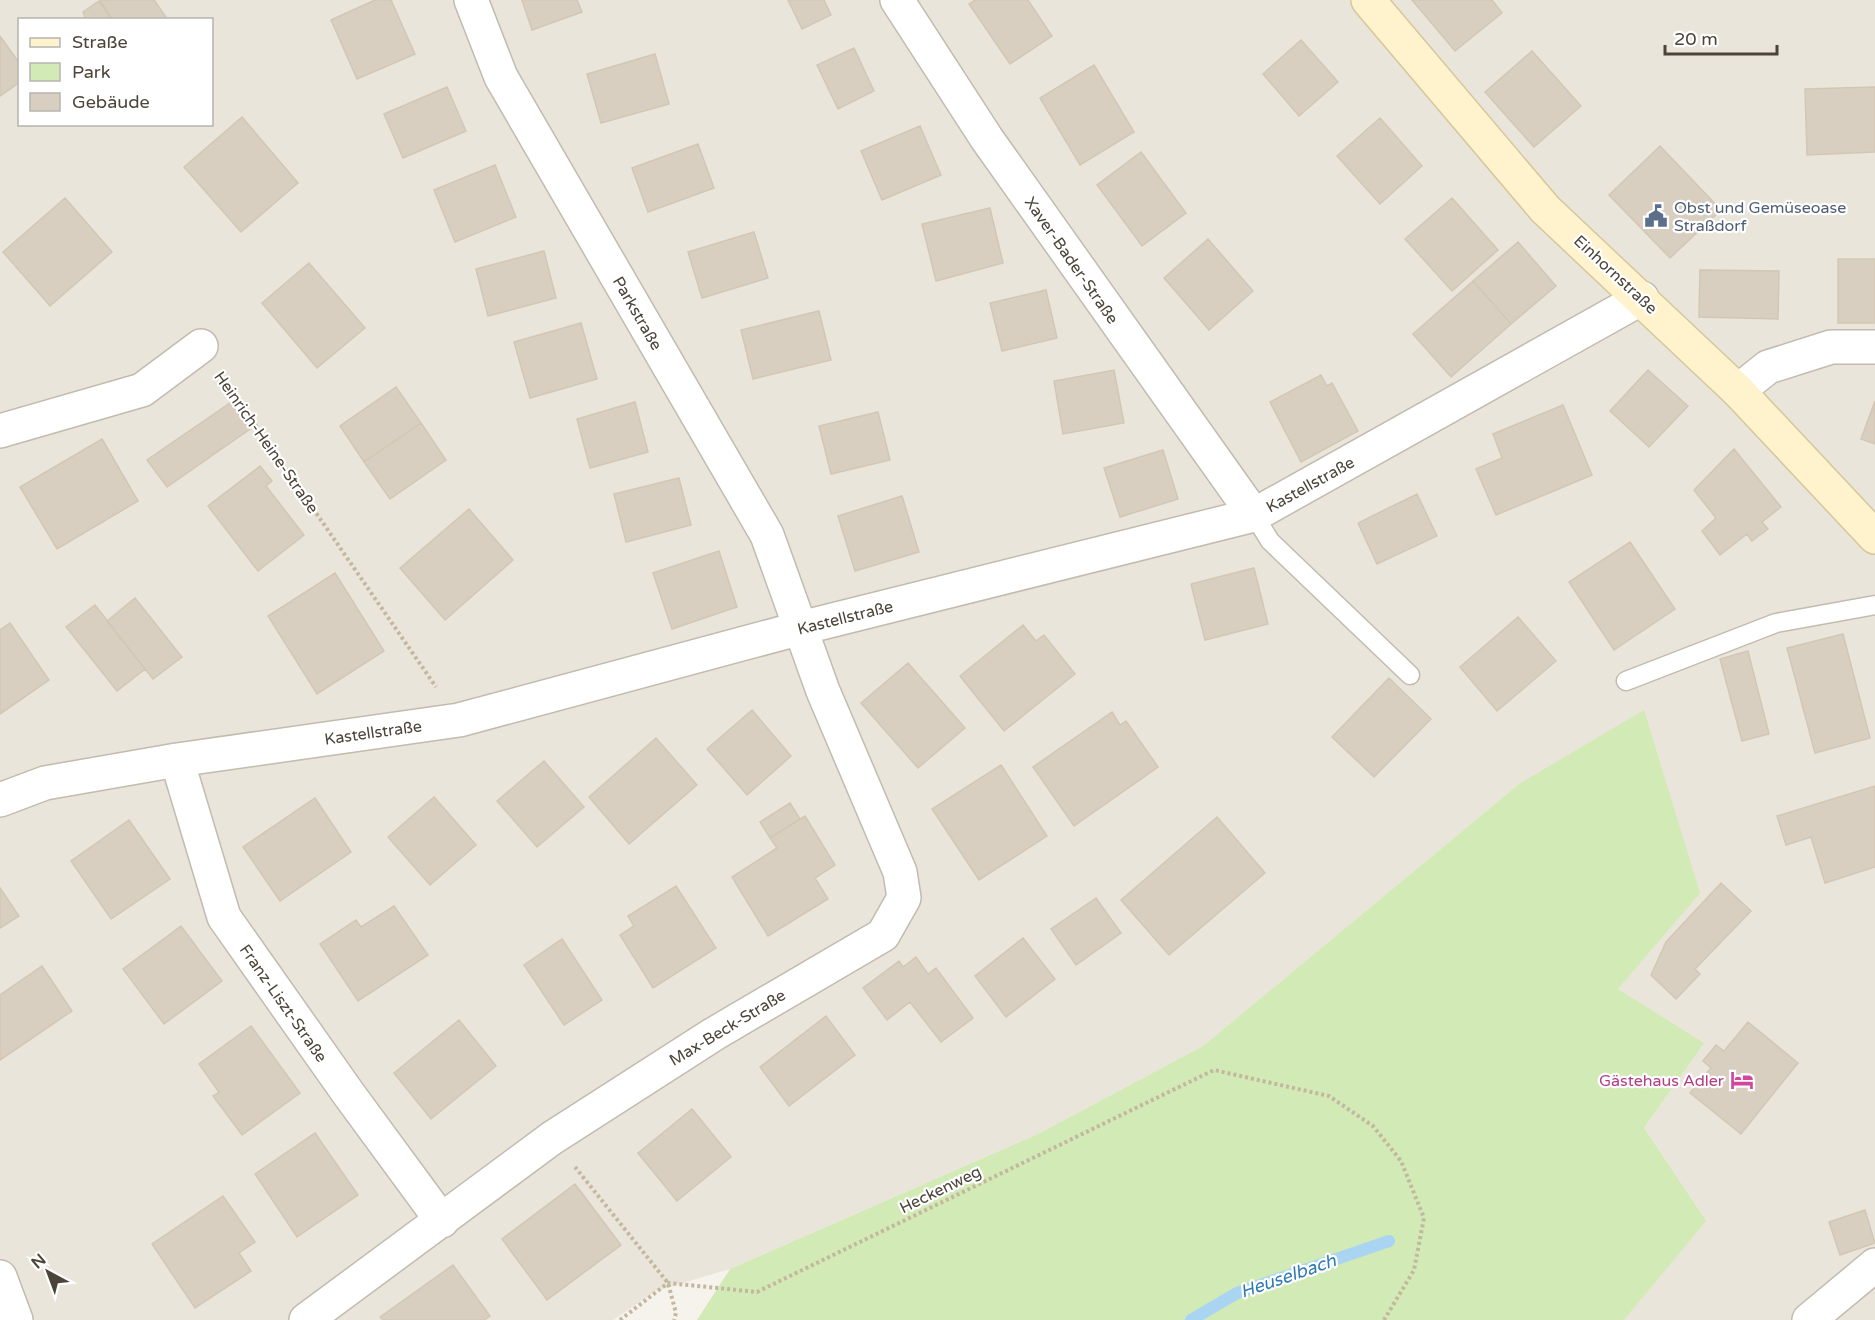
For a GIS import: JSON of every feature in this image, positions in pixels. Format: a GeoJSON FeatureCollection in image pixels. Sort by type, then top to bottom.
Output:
{"type":"FeatureCollection","features":[{"type":"Feature","properties":{"kind":"main road","name":"Einhornstraße"},"geometry":{"type":"LineString","coordinates":[[1368,0],[1545,209],[1738,391],[1875,537]]}},
{"type":"Feature","properties":{"kind":"street","name":"Parkstraße"},"geometry":{"type":"LineString","coordinates":[[471,0],[501,77],[768,535],[801,628]]}},
{"type":"Feature","properties":{"kind":"street","name":"Xaver-Bader-Straße"},"geometry":{"type":"LineString","coordinates":[[897,0],[987,139],[1254,515]]}},
{"type":"Feature","properties":{"kind":"street","name":"Kastellstraße"},"geometry":{"type":"LineString","coordinates":[[0,800],[45,783],[177,760],[459,720],[801,628],[1254,515],[1642,298]]}},
{"type":"Feature","properties":{"kind":"street"},"geometry":{"type":"LineString","coordinates":[[0,431],[142,390],[201,346]]}},
{"type":"Feature","properties":{"kind":"street"},"geometry":{"type":"LineString","coordinates":[[1738,391],[1768,367],[1831,347],[1875,347]]}},
{"type":"Feature","properties":{"kind":"street","name":"Max-Beck-Straße"},"geometry":{"type":"LineString","coordinates":[[306,1320],[552,1138],[714,1034],[883,935],[904,898],[900,872],[823,691],[801,628]]}},
{"type":"Feature","properties":{"kind":"street","name":"Franz-Liszt-Straße"},"geometry":{"type":"LineString","coordinates":[[177,760],[224,917],[442,1221]]}},
{"type":"Feature","properties":{"kind":"street"},"geometry":{"type":"LineString","coordinates":[[1809,1320],[1875,1265]]}},
{"type":"Feature","properties":{"kind":"street"},"geometry":{"type":"LineString","coordinates":[[0,1277],[16,1320]]}},
{"type":"Feature","properties":{"kind":"lane"},"geometry":{"type":"LineString","coordinates":[[1254,515],[1270,541],[1410,675]]}},
{"type":"Feature","properties":{"kind":"lane"},"geometry":{"type":"LineString","coordinates":[[1626,681],[1776,623],[1875,605]]}},
{"type":"Feature","properties":{"kind":"path","name":"Heinrich-Heine-Straße"},"geometry":{"type":"LineString","coordinates":[[201,346],[459,720]]}},
{"type":"Feature","properties":{"kind":"path","name":"Heckenweg"},"geometry":{"type":"LineString","coordinates":[[668,1283],[757,1292],[1214,1070],[1329,1096],[1373,1126],[1401,1161],[1424,1218],[1414,1270],[1384,1320]]}},
{"type":"Feature","properties":{"kind":"path"},"geometry":{"type":"LineString","coordinates":[[552,1138],[668,1283],[676,1313],[674,1320]]}},
{"type":"Feature","properties":{"kind":"path"},"geometry":{"type":"LineString","coordinates":[[620,1320],[668,1283]]}},
{"type":"Feature","properties":{"kind":"shaded area"},"geometry":{"type":"Polygon","coordinates":[[[0,0],[1875,0],[1875,1320],[1624,1320],[1705,1221],[1644,1128],[1703,1043],[1618,989],[1699,893],[1519,784],[1203,1046],[1038,1134],[730,1269],[656,1291],[613,1320],[0,1320],[0,0]]]}},
{"type":"Feature","properties":{"kind":"green space"},"geometry":{"type":"Polygon","coordinates":[[[1644,710],[1700,893],[1618,989],[1704,1043],[1644,1128],[1706,1221],[1624,1320],[697,1320],[730,1269],[1038,1134],[1203,1046],[1519,784],[1644,710]]]}},
{"type":"Feature","properties":{"kind":"building"},"geometry":{"type":"Polygon","coordinates":[[[100,0],[154,0],[167,18],[111,18],[100,0]]]}},
{"type":"Feature","properties":{"kind":"building"},"geometry":{"type":"Polygon","coordinates":[[[375,0],[391,0],[415,54],[357,79],[331,20],[375,0]]]}},
{"type":"Feature","properties":{"kind":"building"},"geometry":{"type":"Polygon","coordinates":[[[522,0],[577,0],[582,12],[532,30],[522,0]]]}},
{"type":"Feature","properties":{"kind":"building"},"geometry":{"type":"Polygon","coordinates":[[[788,0],[824,0],[831,15],[802,29],[788,0]]]}},
{"type":"Feature","properties":{"kind":"building"},"geometry":{"type":"Polygon","coordinates":[[[975,0],[1028,0],[1052,36],[1010,64],[969,4],[975,0]]]}},
{"type":"Feature","properties":{"kind":"building"},"geometry":{"type":"Polygon","coordinates":[[[1412,0],[1492,0],[1502,13],[1455,51],[1412,0]]]}},
{"type":"Feature","properties":{"kind":"building"},"geometry":{"type":"Polygon","coordinates":[[[99,1],[111,18],[85,18],[83,12],[99,1]]]}},
{"type":"Feature","properties":{"kind":"building"},"geometry":{"type":"Polygon","coordinates":[[[0,36],[18,61],[18,83],[0,96],[0,36]]]}},
{"type":"Feature","properties":{"kind":"building"},"geometry":{"type":"Polygon","coordinates":[[[1301,40],[1338,82],[1299,116],[1263,74],[1301,40]]]}},
{"type":"Feature","properties":{"kind":"building"},"geometry":{"type":"Polygon","coordinates":[[[854,48],[874,91],[838,109],[817,65],[854,48]]]}},
{"type":"Feature","properties":{"kind":"building"},"geometry":{"type":"Polygon","coordinates":[[[1532,51],[1581,106],[1534,147],[1485,92],[1532,51]]]}},
{"type":"Feature","properties":{"kind":"building"},"geometry":{"type":"Polygon","coordinates":[[[655,54],[669,104],[601,123],[587,74],[655,54]]]}},
{"type":"Feature","properties":{"kind":"building"},"geometry":{"type":"Polygon","coordinates":[[[1094,65],[1134,132],[1080,165],[1040,98],[1094,65]]]}},
{"type":"Feature","properties":{"kind":"building"},"geometry":{"type":"Polygon","coordinates":[[[447,87],[466,131],[403,158],[384,114],[447,87]]]}},
{"type":"Feature","properties":{"kind":"building"},"geometry":{"type":"Polygon","coordinates":[[[1875,87],[1875,152],[1807,155],[1805,89],[1875,87]]]}},
{"type":"Feature","properties":{"kind":"building"},"geometry":{"type":"Polygon","coordinates":[[[242,117],[298,183],[241,232],[184,167],[242,117]]]}},
{"type":"Feature","properties":{"kind":"building"},"geometry":{"type":"Polygon","coordinates":[[[1380,118],[1422,166],[1380,204],[1337,156],[1380,118]]]}},
{"type":"Feature","properties":{"kind":"building"},"geometry":{"type":"Polygon","coordinates":[[[920,126],[941,175],[882,200],[861,151],[920,126]]]}},
{"type":"Feature","properties":{"kind":"building"},"geometry":{"type":"Polygon","coordinates":[[[698,144],[714,188],[648,212],[632,168],[698,144]]]}},
{"type":"Feature","properties":{"kind":"building"},"geometry":{"type":"Polygon","coordinates":[[[1660,146],[1721,210],[1670,258],[1609,195],[1660,146]]]}},
{"type":"Feature","properties":{"kind":"building"},"geometry":{"type":"Polygon","coordinates":[[[1141,152],[1186,213],[1142,246],[1097,185],[1141,152]]]}},
{"type":"Feature","properties":{"kind":"building"},"geometry":{"type":"Polygon","coordinates":[[[495,165],[516,217],[455,242],[434,190],[495,165]]]}},
{"type":"Feature","properties":{"kind":"building"},"geometry":{"type":"Polygon","coordinates":[[[65,198],[112,252],[50,306],[3,252],[65,198]]]}},
{"type":"Feature","properties":{"kind":"building"},"geometry":{"type":"Polygon","coordinates":[[[1452,198],[1498,250],[1452,291],[1405,239],[1452,198]]]}},
{"type":"Feature","properties":{"kind":"building"},"geometry":{"type":"Polygon","coordinates":[[[990,208],[1003,263],[936,281],[922,224],[990,208]]]}},
{"type":"Feature","properties":{"kind":"building"},"geometry":{"type":"Polygon","coordinates":[[[754,232],[768,278],[702,298],[688,252],[754,232]]]}},
{"type":"Feature","properties":{"kind":"building"},"geometry":{"type":"Polygon","coordinates":[[[1208,239],[1253,291],[1209,330],[1164,278],[1208,239]]]}},
{"type":"Feature","properties":{"kind":"building"},"geometry":{"type":"Polygon","coordinates":[[[1518,242],[1556,286],[1511,324],[1473,281],[1518,242]]]}},
{"type":"Feature","properties":{"kind":"building"},"geometry":{"type":"Polygon","coordinates":[[[544,251],[556,298],[488,316],[476,269],[544,251]]]}},
{"type":"Feature","properties":{"kind":"building"},"geometry":{"type":"Polygon","coordinates":[[[1838,259],[1875,259],[1875,323],[1838,323],[1838,259]]]}},
{"type":"Feature","properties":{"kind":"building"},"geometry":{"type":"Polygon","coordinates":[[[309,263],[365,328],[317,368],[262,303],[309,263]]]}},
{"type":"Feature","properties":{"kind":"building"},"geometry":{"type":"Polygon","coordinates":[[[1700,270],[1779,271],[1778,319],[1699,317],[1700,270]]]}},
{"type":"Feature","properties":{"kind":"building"},"geometry":{"type":"Polygon","coordinates":[[[1473,281],[1511,324],[1451,377],[1413,334],[1473,281]]]}},
{"type":"Feature","properties":{"kind":"building"},"geometry":{"type":"Polygon","coordinates":[[[1046,290],[1057,338],[1002,351],[990,303],[1046,290]]]}},
{"type":"Feature","properties":{"kind":"building"},"geometry":{"type":"Polygon","coordinates":[[[819,311],[831,360],[753,379],[741,330],[819,311]]]}},
{"type":"Feature","properties":{"kind":"building"},"geometry":{"type":"Polygon","coordinates":[[[581,323],[597,379],[530,398],[514,342],[581,323]]]}},
{"type":"Feature","properties":{"kind":"building"},"geometry":{"type":"Polygon","coordinates":[[[1114,370],[1124,423],[1063,434],[1054,381],[1114,370]]]}},
{"type":"Feature","properties":{"kind":"building"},"geometry":{"type":"Polygon","coordinates":[[[1648,370],[1688,406],[1649,447],[1610,411],[1648,370]]]}},
{"type":"Feature","properties":{"kind":"building"},"geometry":{"type":"Polygon","coordinates":[[[1321,375],[1327,386],[1332,383],[1358,431],[1301,462],[1270,402],[1321,375]]]}},
{"type":"Feature","properties":{"kind":"building"},"geometry":{"type":"Polygon","coordinates":[[[396,387],[421,423],[364,462],[340,426],[396,387]]]}},
{"type":"Feature","properties":{"kind":"building"},"geometry":{"type":"Polygon","coordinates":[[[1875,401],[1875,444],[1861,439],[1875,401]]]}},
{"type":"Feature","properties":{"kind":"building"},"geometry":{"type":"Polygon","coordinates":[[[635,402],[648,452],[590,468],[577,419],[635,402]]]}},
{"type":"Feature","properties":{"kind":"building"},"geometry":{"type":"Polygon","coordinates":[[[230,403],[250,429],[167,487],[147,460],[230,403]]]}},
{"type":"Feature","properties":{"kind":"building"},"geometry":{"type":"Polygon","coordinates":[[[1563,405],[1592,475],[1496,515],[1476,469],[1502,458],[1493,434],[1563,405]]]}},
{"type":"Feature","properties":{"kind":"building"},"geometry":{"type":"Polygon","coordinates":[[[878,412],[890,460],[831,474],[819,426],[878,412]]]}},
{"type":"Feature","properties":{"kind":"building"},"geometry":{"type":"Polygon","coordinates":[[[421,423],[446,460],[390,499],[364,462],[421,423]]]}},
{"type":"Feature","properties":{"kind":"building"},"geometry":{"type":"Polygon","coordinates":[[[102,439],[138,501],[57,549],[20,487],[102,439]]]}},
{"type":"Feature","properties":{"kind":"building"},"geometry":{"type":"Polygon","coordinates":[[[1734,449],[1781,507],[1762,522],[1768,529],[1752,541],[1747,534],[1720,555],[1702,531],[1716,518],[1694,490],[1734,449]]]}},
{"type":"Feature","properties":{"kind":"building"},"geometry":{"type":"Polygon","coordinates":[[[1163,450],[1178,499],[1120,517],[1104,468],[1163,450]]]}},
{"type":"Feature","properties":{"kind":"building"},"geometry":{"type":"Polygon","coordinates":[[[260,466],[272,481],[266,486],[304,535],[258,571],[208,506],[260,466]]]}},
{"type":"Feature","properties":{"kind":"building"},"geometry":{"type":"Polygon","coordinates":[[[679,478],[691,525],[626,542],[614,494],[679,478]]]}},
{"type":"Feature","properties":{"kind":"building"},"geometry":{"type":"Polygon","coordinates":[[[1417,494],[1437,536],[1377,564],[1358,523],[1417,494]]]}},
{"type":"Feature","properties":{"kind":"building"},"geometry":{"type":"Polygon","coordinates":[[[902,496],[919,552],[855,571],[838,516],[902,496]]]}},
{"type":"Feature","properties":{"kind":"building"},"geometry":{"type":"Polygon","coordinates":[[[469,509],[513,560],[445,620],[400,568],[469,509]]]}},
{"type":"Feature","properties":{"kind":"building"},"geometry":{"type":"Polygon","coordinates":[[[1630,542],[1675,609],[1614,650],[1569,582],[1630,542]]]}},
{"type":"Feature","properties":{"kind":"building"},"geometry":{"type":"Polygon","coordinates":[[[719,551],[737,607],[672,629],[653,573],[719,551]]]}},
{"type":"Feature","properties":{"kind":"building"},"geometry":{"type":"Polygon","coordinates":[[[1254,568],[1268,624],[1205,640],[1191,584],[1254,568]]]}},
{"type":"Feature","properties":{"kind":"building"},"geometry":{"type":"Polygon","coordinates":[[[335,573],[384,651],[317,694],[268,616],[335,573]]]}},
{"type":"Feature","properties":{"kind":"building"},"geometry":{"type":"Polygon","coordinates":[[[135,598],[182,657],[153,679],[107,621],[135,598]]]}},
{"type":"Feature","properties":{"kind":"building"},"geometry":{"type":"Polygon","coordinates":[[[95,605],[145,669],[117,691],[66,627],[95,605]]]}},
{"type":"Feature","properties":{"kind":"building"},"geometry":{"type":"Polygon","coordinates":[[[1518,617],[1556,661],[1497,711],[1460,667],[1518,617]]]}},
{"type":"Feature","properties":{"kind":"building"},"geometry":{"type":"Polygon","coordinates":[[[10,623],[49,680],[0,714],[0,630],[10,623]]]}},
{"type":"Feature","properties":{"kind":"building"},"geometry":{"type":"Polygon","coordinates":[[[1023,625],[1036,641],[1044,635],[1075,674],[1004,731],[960,676],[1023,625]]]}},
{"type":"Feature","properties":{"kind":"building"},"geometry":{"type":"Polygon","coordinates":[[[1843,634],[1870,738],[1815,753],[1787,648],[1843,634]]]}},
{"type":"Feature","properties":{"kind":"building"},"geometry":{"type":"Polygon","coordinates":[[[1748,651],[1769,734],[1742,741],[1720,659],[1748,651]]]}},
{"type":"Feature","properties":{"kind":"building"},"geometry":{"type":"Polygon","coordinates":[[[908,663],[965,728],[918,768],[861,703],[908,663]]]}},
{"type":"Feature","properties":{"kind":"building"},"geometry":{"type":"Polygon","coordinates":[[[1389,678],[1431,719],[1374,777],[1332,737],[1389,678]]]}},
{"type":"Feature","properties":{"kind":"building"},"geometry":{"type":"Polygon","coordinates":[[[752,710],[791,756],[747,795],[707,749],[752,710]]]}},
{"type":"Feature","properties":{"kind":"building"},"geometry":{"type":"Polygon","coordinates":[[[1112,712],[1120,725],[1126,721],[1158,767],[1074,826],[1033,767],[1112,712]]]}},
{"type":"Feature","properties":{"kind":"building"},"geometry":{"type":"Polygon","coordinates":[[[656,738],[697,785],[629,844],[589,797],[656,738]]]}},
{"type":"Feature","properties":{"kind":"building"},"geometry":{"type":"Polygon","coordinates":[[[544,761],[584,807],[537,847],[497,801],[544,761]]]}},
{"type":"Feature","properties":{"kind":"building"},"geometry":{"type":"Polygon","coordinates":[[[1001,765],[1047,836],[979,880],[932,809],[1001,765]]]}},
{"type":"Feature","properties":{"kind":"building"},"geometry":{"type":"Polygon","coordinates":[[[1875,786],[1875,867],[1825,883],[1811,837],[1786,845],[1777,816],[1875,786]]]}},
{"type":"Feature","properties":{"kind":"building"},"geometry":{"type":"Polygon","coordinates":[[[434,797],[476,845],[430,885],[388,837],[434,797]]]}},
{"type":"Feature","properties":{"kind":"building"},"geometry":{"type":"Polygon","coordinates":[[[315,798],[351,852],[280,901],[243,847],[315,798]]]}},
{"type":"Feature","properties":{"kind":"building"},"geometry":{"type":"Polygon","coordinates":[[[790,803],[800,819],[770,838],[760,822],[790,803]]]}},
{"type":"Feature","properties":{"kind":"building"},"geometry":{"type":"Polygon","coordinates":[[[805,816],[835,865],[815,878],[828,899],[768,936],[732,877],[777,848],[770,838],[805,816]]]}},
{"type":"Feature","properties":{"kind":"building"},"geometry":{"type":"Polygon","coordinates":[[[1217,817],[1265,873],[1169,955],[1121,900],[1217,817]]]}},
{"type":"Feature","properties":{"kind":"building"},"geometry":{"type":"Polygon","coordinates":[[[129,820],[170,879],[111,919],[71,861],[129,820]]]}},
{"type":"Feature","properties":{"kind":"building"},"geometry":{"type":"Polygon","coordinates":[[[1721,883],[1751,911],[1695,969],[1700,974],[1676,999],[1651,975],[1666,942],[1721,883]]]}},
{"type":"Feature","properties":{"kind":"building"},"geometry":{"type":"Polygon","coordinates":[[[676,886],[716,948],[653,988],[620,935],[634,926],[628,916],[676,886]]]}},
{"type":"Feature","properties":{"kind":"building"},"geometry":{"type":"Polygon","coordinates":[[[0,888],[19,916],[0,928],[0,888]]]}},
{"type":"Feature","properties":{"kind":"building"},"geometry":{"type":"Polygon","coordinates":[[[1096,898],[1121,933],[1076,965],[1051,929],[1096,898]]]}},
{"type":"Feature","properties":{"kind":"building"},"geometry":{"type":"Polygon","coordinates":[[[394,906],[428,955],[358,1001],[320,944],[356,920],[361,927],[394,906]]]}},
{"type":"Feature","properties":{"kind":"building"},"geometry":{"type":"Polygon","coordinates":[[[181,926],[222,981],[164,1024],[123,969],[181,926]]]}},
{"type":"Feature","properties":{"kind":"building"},"geometry":{"type":"Polygon","coordinates":[[[1023,938],[1055,979],[1006,1017],[975,976],[1023,938]]]}},
{"type":"Feature","properties":{"kind":"building"},"geometry":{"type":"Polygon","coordinates":[[[562,939],[602,1000],[564,1025],[524,965],[562,939]]]}},
{"type":"Feature","properties":{"kind":"building"},"geometry":{"type":"Polygon","coordinates":[[[916,957],[928,974],[936,968],[973,1018],[941,1042],[910,1002],[887,1020],[863,988],[899,961],[903,967],[916,957]]]}},
{"type":"Feature","properties":{"kind":"building"},"geometry":{"type":"Polygon","coordinates":[[[42,966],[72,1011],[0,1060],[0,995],[42,966]]]}},
{"type":"Feature","properties":{"kind":"building"},"geometry":{"type":"Polygon","coordinates":[[[826,1016],[855,1055],[789,1106],[760,1067],[826,1016]]]}},
{"type":"Feature","properties":{"kind":"building"},"geometry":{"type":"Polygon","coordinates":[[[459,1020],[496,1066],[431,1119],[394,1073],[459,1020]]]}},
{"type":"Feature","properties":{"kind":"building","name":"Gästehaus Adler"},"geometry":{"type":"Polygon","coordinates":[[[1748,1022],[1798,1063],[1741,1134],[1690,1093],[1711,1068],[1703,1061],[1716,1045],[1724,1051],[1748,1022]]]}},
{"type":"Feature","properties":{"kind":"building"},"geometry":{"type":"Polygon","coordinates":[[[251,1026],[300,1093],[242,1135],[213,1096],[219,1092],[199,1064],[251,1026]]]}},
{"type":"Feature","properties":{"kind":"building"},"geometry":{"type":"Polygon","coordinates":[[[692,1109],[731,1157],[677,1201],[638,1153],[692,1109]]]}},
{"type":"Feature","properties":{"kind":"building"},"geometry":{"type":"Polygon","coordinates":[[[315,1133],[358,1195],[297,1237],[255,1174],[315,1133]]]}},
{"type":"Feature","properties":{"kind":"building"},"geometry":{"type":"Polygon","coordinates":[[[575,1184],[621,1245],[547,1300],[502,1239],[575,1184]]]}},
{"type":"Feature","properties":{"kind":"building"},"geometry":{"type":"Polygon","coordinates":[[[223,1196],[255,1242],[239,1253],[251,1271],[195,1308],[152,1244],[223,1196]]]}},
{"type":"Feature","properties":{"kind":"building"},"geometry":{"type":"Polygon","coordinates":[[[1865,1210],[1875,1243],[1840,1255],[1829,1222],[1865,1210]]]}},
{"type":"Feature","properties":{"kind":"building"},"geometry":{"type":"Polygon","coordinates":[[[453,1265],[490,1316],[484,1320],[383,1320],[380,1317],[453,1265]]]}},
{"type":"Feature","properties":{"kind":"waterway","name":"Heuselbach"},"geometry":{"type":"LineString","coordinates":[[1191,1320],[1237,1293],[1389,1241]]}},
{"type":"Feature","properties":{"kind":"place","name":"Obst und Gemüseoase Straßdorf"},"geometry":{"type":"Point","coordinates":[1656,216]}},
{"type":"Feature","properties":{"kind":"place","name":"Gästehaus Adler"},"geometry":{"type":"Point","coordinates":[1742,1080]}}]}
